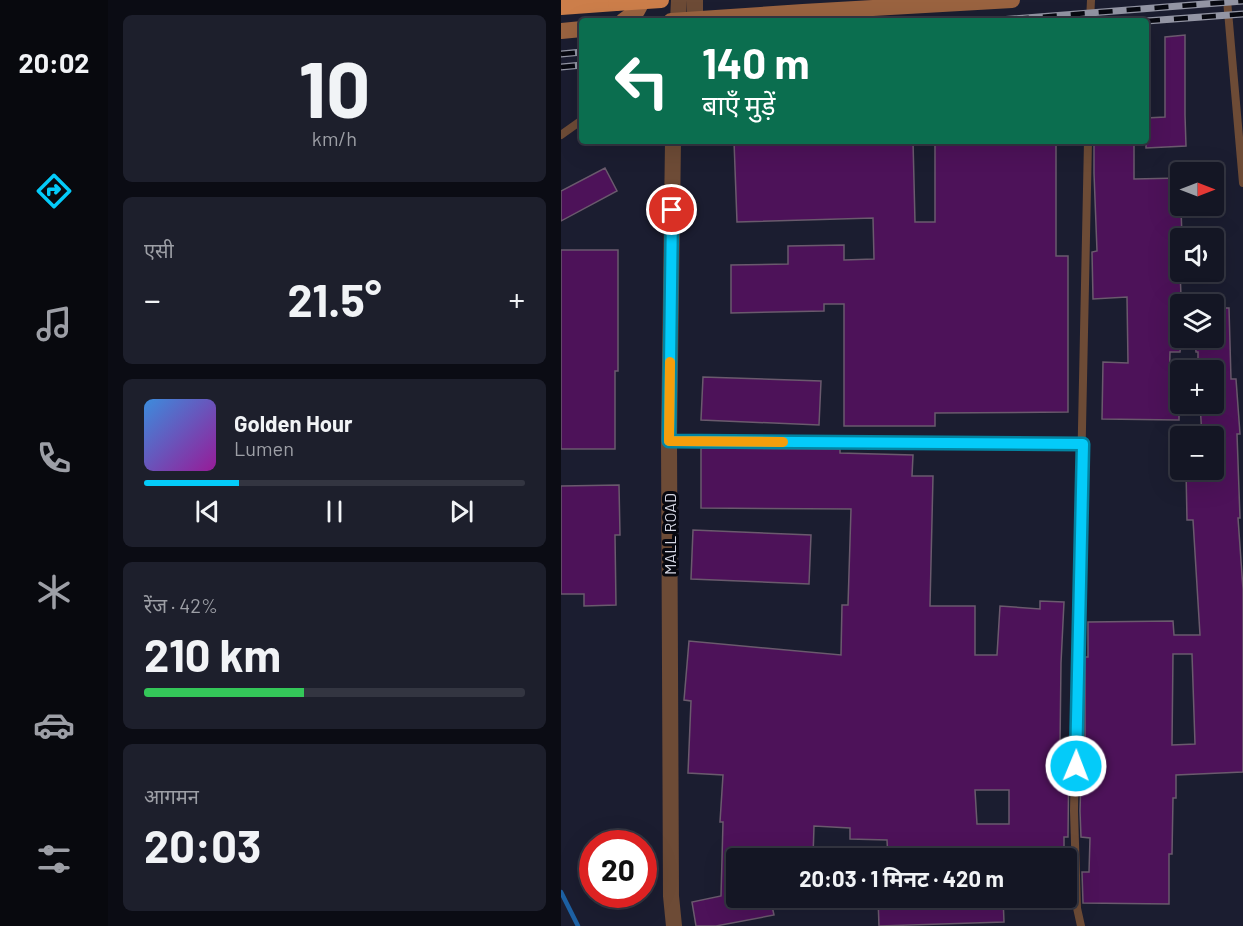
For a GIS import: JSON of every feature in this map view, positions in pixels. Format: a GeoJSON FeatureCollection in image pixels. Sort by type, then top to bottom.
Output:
{"type":"FeatureCollection","features":[{"type":"Feature","properties":{"kind":"highway"},"geometry":{"type":"LineString","coordinates":[[561,7],[661,0]]}},
{"type":"Feature","properties":{"kind":"main road"},"geometry":{"type":"LineString","coordinates":[[627,18],[637,11],[643,0]]}},
{"type":"Feature","properties":{"kind":"main road"},"geometry":{"type":"LineString","coordinates":[[802,0],[835,16]]}},
{"type":"Feature","properties":{"kind":"main road"},"geometry":{"type":"LineString","coordinates":[[759,18],[835,16],[954,3],[1012,0]]}},
{"type":"Feature","properties":{"kind":"main road"},"geometry":{"type":"LineString","coordinates":[[561,32],[579,29]]}},
{"type":"Feature","properties":{"kind":"street"},"geometry":{"type":"LineString","coordinates":[[679,0],[683,18]]}},
{"type":"Feature","properties":{"kind":"street"},"geometry":{"type":"LineString","coordinates":[[684,18],[695,0]]}},
{"type":"Feature","properties":{"kind":"street","name":"MALL ROAD"},"geometry":{"type":"LineString","coordinates":[[673,144],[669,441],[671,884],[674,926]]}},
{"type":"Feature","properties":{"kind":"lane"},"geometry":{"type":"LineString","coordinates":[[1090,18],[1091,0]]}},
{"type":"Feature","properties":{"kind":"lane"},"geometry":{"type":"LineString","coordinates":[[1227,0],[1243,183]]}},
{"type":"Feature","properties":{"kind":"lane"},"geometry":{"type":"LineString","coordinates":[[561,135],[579,122]]}},
{"type":"Feature","properties":{"kind":"lane"},"geometry":{"type":"LineString","coordinates":[[1081,926],[1077,908],[1074,811],[1088,144]]}},
{"type":"Feature","properties":{"kind":"lane"},"geometry":{"type":"LineString","coordinates":[[669,441],[1083,444]]}},
{"type":"Feature","properties":{"kind":"building"},"geometry":{"type":"Polygon","coordinates":[[[1185,35],[1186,146],[1146,148],[1146,144],[1149,144],[1149,118],[1165,117],[1165,37],[1185,35]]]}},
{"type":"Feature","properties":{"kind":"building"},"geometry":{"type":"Polygon","coordinates":[[[734,144],[913,144],[915,222],[935,222],[935,144],[1056,144],[1056,256],[1068,256],[1068,412],[935,413],[935,426],[844,426],[844,304],[824,304],[824,311],[731,313],[731,265],[788,264],[788,246],[844,245],[844,260],[874,259],[873,218],[737,222],[734,144]]]}},
{"type":"Feature","properties":{"kind":"building"},"geometry":{"type":"Polygon","coordinates":[[[1094,144],[1134,144],[1134,179],[1170,178],[1170,216],[1181,216],[1182,228],[1170,228],[1170,282],[1180,282],[1181,294],[1170,294],[1170,348],[1180,348],[1180,352],[1170,352],[1170,414],[1179,414],[1179,420],[1102,419],[1103,362],[1128,363],[1127,297],[1093,299],[1092,252],[1097,251],[1094,144]]]}},
{"type":"Feature","properties":{"kind":"building"},"geometry":{"type":"Polygon","coordinates":[[[605,168],[617,191],[561,221],[561,191],[605,168]]]}},
{"type":"Feature","properties":{"kind":"building"},"geometry":{"type":"Polygon","coordinates":[[[561,250],[618,250],[618,371],[615,371],[615,449],[561,449],[561,250]]]}},
{"type":"Feature","properties":{"kind":"building"},"geometry":{"type":"Polygon","coordinates":[[[1224,308],[1229,308],[1231,379],[1236,379],[1240,434],[1237,434],[1240,518],[1238,518],[1243,589],[1243,772],[1176,775],[1176,798],[1173,798],[1172,854],[1169,854],[1169,904],[1083,903],[1082,872],[1089,872],[1090,838],[1081,837],[1080,811],[1082,745],[1085,745],[1085,657],[1088,657],[1088,622],[1173,621],[1174,635],[1200,635],[1193,520],[1187,520],[1186,480],[1224,480],[1224,426],[1201,426],[1201,414],[1224,414],[1224,360],[1198,360],[1198,352],[1196,348],[1224,348],[1224,308]],[[1173,654],[1172,745],[1195,744],[1192,654],[1173,654]]]}},
{"type":"Feature","properties":{"kind":"building"},"geometry":{"type":"Polygon","coordinates":[[[703,377],[821,381],[819,425],[701,420],[703,377]]]}},
{"type":"Feature","properties":{"kind":"building"},"geometry":{"type":"Polygon","coordinates":[[[701,448],[840,449],[840,453],[913,455],[912,476],[933,476],[930,606],[975,606],[975,655],[997,655],[1000,606],[1040,609],[1040,601],[1064,602],[1060,745],[1069,745],[1068,837],[1064,837],[1064,848],[887,848],[887,840],[850,839],[850,828],[814,826],[813,848],[726,848],[726,908],[772,908],[774,915],[716,926],[696,926],[692,902],[721,896],[723,822],[720,822],[723,775],[688,773],[691,701],[684,700],[689,641],[841,655],[842,605],[848,605],[851,509],[701,508],[701,448]],[[975,790],[977,824],[1009,824],[1009,790],[975,790]]]}},
{"type":"Feature","properties":{"kind":"building"},"geometry":{"type":"Polygon","coordinates":[[[619,485],[620,535],[615,535],[616,605],[584,606],[584,594],[561,594],[561,486],[619,485]]]}},
{"type":"Feature","properties":{"kind":"building"},"geometry":{"type":"Polygon","coordinates":[[[693,530],[811,535],[809,584],[691,579],[693,530]]]}},
{"type":"Feature","properties":{"kind":"building"},"geometry":{"type":"Polygon","coordinates":[[[878,908],[1003,908],[1004,922],[879,926],[878,908]]]}},
{"type":"Feature","properties":{"kind":"waterway"},"geometry":{"type":"LineString","coordinates":[[561,892],[578,926]]}},
{"type":"Feature","properties":{"kind":"railway"},"geometry":{"type":"LineString","coordinates":[[1025,18],[1243,1]]}},
{"type":"Feature","properties":{"kind":"railway"},"geometry":{"type":"LineString","coordinates":[[1149,21],[1243,14]]}},
{"type":"Feature","properties":{"kind":"railway"},"geometry":{"type":"LineString","coordinates":[[561,54],[579,52]]}},
{"type":"Feature","properties":{"kind":"railway"},"geometry":{"type":"LineString","coordinates":[[561,67],[579,65]]}},
{"type":"Feature","properties":{"kind":"slow traffic"},"geometry":{"type":"LineString","coordinates":[[670,362],[669,441],[783,442]]}},
{"type":"Feature","properties":{"kind":"route"},"geometry":{"type":"LineString","coordinates":[[672,210],[669,441],[1083,444],[1076,766]]}}]}
